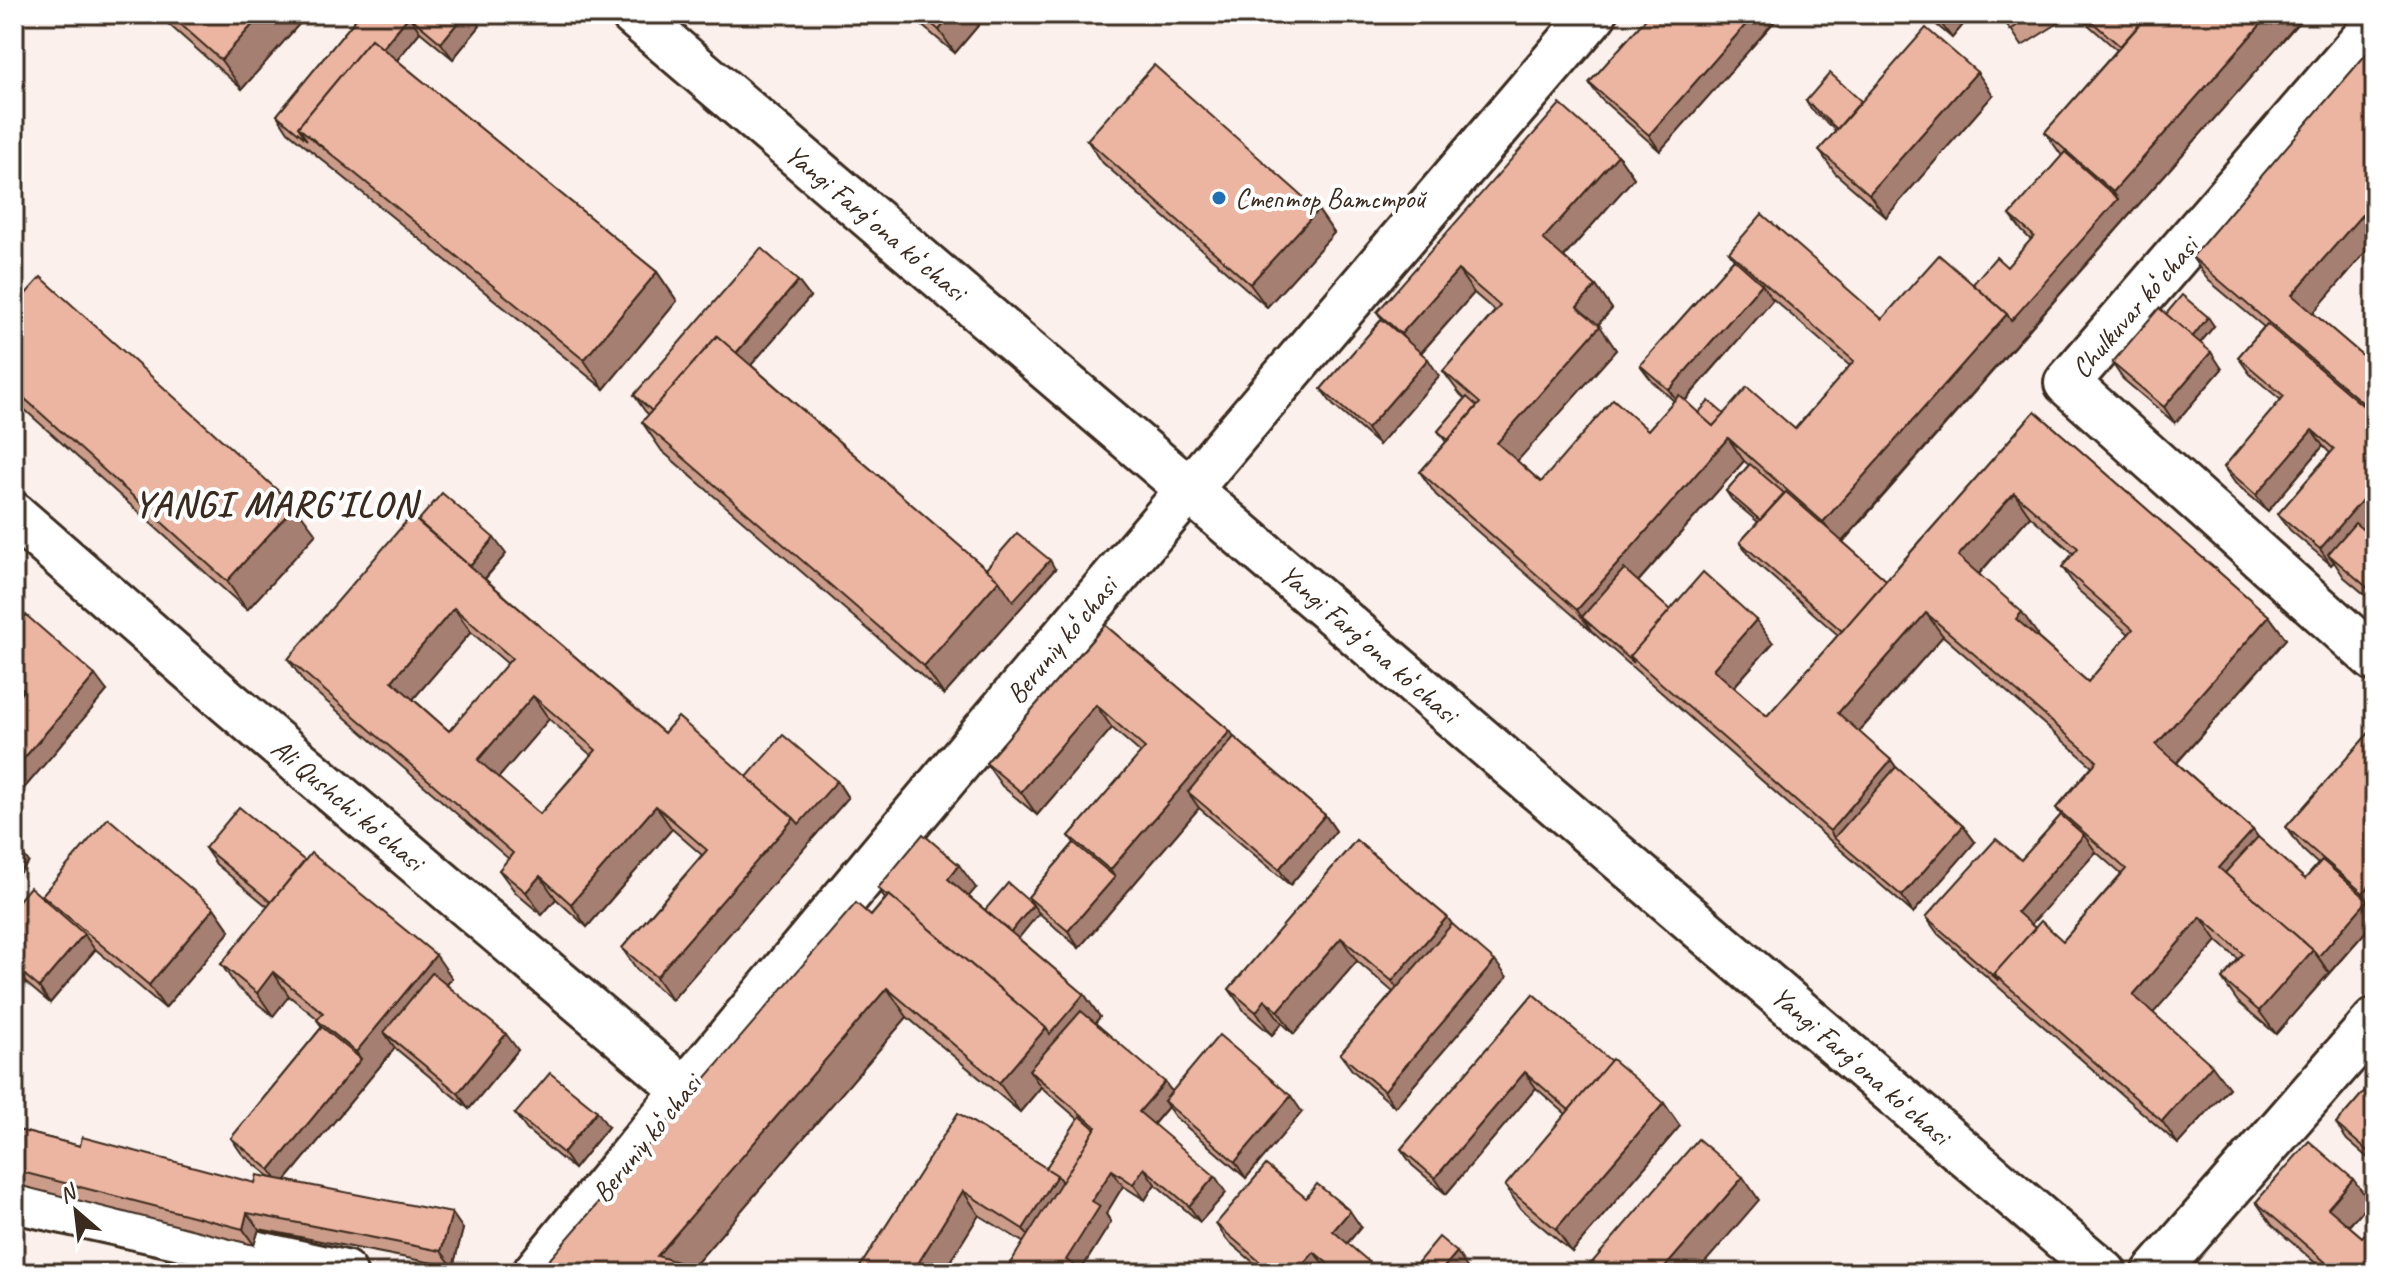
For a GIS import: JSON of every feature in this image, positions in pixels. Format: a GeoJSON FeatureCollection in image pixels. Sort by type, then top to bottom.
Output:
{"type":"FeatureCollection","features":[{"type":"Feature","properties":{"kind":"street","name":"Yangi Fargʻona koʻchasi"},"geometry":{"type":"LineString","coordinates":[[633,14],[2104,1273]]}},
{"type":"Feature","properties":{"kind":"street","name":"Beruniy koʻchasi"},"geometry":{"type":"LineString","coordinates":[[535,1273],[1189,488],[1594,14]]}},
{"type":"Feature","properties":{"kind":"street","name":"Chulkuvar koʻchasi"},"geometry":{"type":"LineString","coordinates":[[2375,26],[2067,383],[2375,659]]}},
{"type":"Feature","properties":{"kind":"street","name":"Ali Qushchi koʻchasi"},"geometry":{"type":"LineString","coordinates":[[14,515],[228,702],[685,1090]]}},
{"type":"Feature","properties":{"kind":"street"},"geometry":{"type":"LineString","coordinates":[[2155,1273],[2375,1021]]}},
{"type":"Feature","properties":{"kind":"street"},"geometry":{"type":"LineString","coordinates":[[14,1200],[344,1273]]}},
{"type":"Feature","properties":{"kind":"building"},"geometry":{"type":"Polygon","coordinates":[[[169,14],[262,14],[221,60],[169,14]]]}},
{"type":"Feature","properties":{"kind":"building"},"geometry":{"type":"Polygon","coordinates":[[[360,14],[465,14],[441,43],[409,16],[382,48],[371,39],[298,127],[307,140],[277,115],[360,14]]]}},
{"type":"Feature","properties":{"kind":"building"},"geometry":{"type":"Polygon","coordinates":[[[920,14],[952,14],[939,30],[920,14]]]}},
{"type":"Feature","properties":{"kind":"building"},"geometry":{"type":"Polygon","coordinates":[[[1650,14],[1755,14],[1649,135],[1589,83],[1650,14]]]}},
{"type":"Feature","properties":{"kind":"building"},"geometry":{"type":"Polygon","coordinates":[[[1932,14],[1947,14],[1940,22],[1932,14]]]}},
{"type":"Feature","properties":{"kind":"building"},"geometry":{"type":"Polygon","coordinates":[[[2001,14],[2035,14],[2010,30],[2001,14]]]}},
{"type":"Feature","properties":{"kind":"building"},"geometry":{"type":"Polygon","coordinates":[[[2083,14],[2132,14],[2141,23],[2120,46],[2083,14]]]}},
{"type":"Feature","properties":{"kind":"building"},"geometry":{"type":"Polygon","coordinates":[[[2135,14],[2270,14],[2113,192],[2045,132],[2143,21],[2135,14]]]}},
{"type":"Feature","properties":{"kind":"building"},"geometry":{"type":"Polygon","coordinates":[[[1926,28],[1977,72],[1869,194],[1819,150],[1926,28]]]}},
{"type":"Feature","properties":{"kind":"building"},"geometry":{"type":"Polygon","coordinates":[[[371,39],[657,272],[584,360],[298,127],[371,39]]]}},
{"type":"Feature","properties":{"kind":"building"},"geometry":{"type":"Polygon","coordinates":[[[2375,44],[2375,218],[2366,210],[2292,295],[2375,366],[2375,389],[2363,403],[2192,257],[2375,44]]]}},
{"type":"Feature","properties":{"kind":"building","name":"Стептор Ватстрой"},"geometry":{"type":"Polygon","coordinates":[[[1154,65],[1318,210],[1250,284],[1087,140],[1154,65]]]}},
{"type":"Feature","properties":{"kind":"building"},"geometry":{"type":"Polygon","coordinates":[[[1830,73],[1861,101],[1837,129],[1806,101],[1830,73]]]}},
{"type":"Feature","properties":{"kind":"building"},"geometry":{"type":"Polygon","coordinates":[[[1560,104],[1618,155],[1543,239],[1596,286],[1577,307],[1600,326],[1497,443],[1541,482],[1613,399],[1648,430],[1679,395],[1713,426],[1747,387],[1795,429],[1854,361],[1729,252],[1762,214],[1882,319],[1939,255],[2007,314],[1823,522],[1728,438],[1577,610],[1420,472],[1480,403],[1443,371],[1500,306],[1458,270],[1401,334],[1377,312],[1560,104]]]}},
{"type":"Feature","properties":{"kind":"building"},"geometry":{"type":"Polygon","coordinates":[[[2065,152],[2118,199],[2011,321],[1973,284],[1996,257],[2007,267],[2034,236],[2010,215],[2065,152]]]}},
{"type":"Feature","properties":{"kind":"building"},"geometry":{"type":"Polygon","coordinates":[[[761,248],[798,281],[736,353],[717,336],[652,411],[634,395],[761,248]]]}},
{"type":"Feature","properties":{"kind":"building"},"geometry":{"type":"Polygon","coordinates":[[[1734,259],[1762,284],[1669,390],[1640,365],[1734,259]]]}},
{"type":"Feature","properties":{"kind":"building"},"geometry":{"type":"Polygon","coordinates":[[[41,277],[295,506],[227,581],[14,389],[14,307],[41,277]]]}},
{"type":"Feature","properties":{"kind":"building"},"geometry":{"type":"Polygon","coordinates":[[[2182,295],[2208,317],[2192,337],[2166,314],[2182,295]]]}},
{"type":"Feature","properties":{"kind":"building"},"geometry":{"type":"Polygon","coordinates":[[[2159,308],[2211,352],[2164,407],[2112,363],[2159,308]]]}},
{"type":"Feature","properties":{"kind":"building"},"geometry":{"type":"Polygon","coordinates":[[[1382,319],[1428,359],[1367,429],[1321,389],[1382,319]]]}},
{"type":"Feature","properties":{"kind":"building"},"geometry":{"type":"Polygon","coordinates":[[[2267,324],[2375,416],[2375,485],[2320,549],[2278,514],[2334,449],[2312,430],[2256,495],[2224,467],[2284,396],[2238,357],[2267,324]]]}},
{"type":"Feature","properties":{"kind":"building"},"geometry":{"type":"Polygon","coordinates":[[[717,336],[999,580],[924,666],[642,422],[717,336]]]}},
{"type":"Feature","properties":{"kind":"building"},"geometry":{"type":"Polygon","coordinates":[[[1467,397],[1477,406],[1448,440],[1438,431],[1467,397]]]}},
{"type":"Feature","properties":{"kind":"building"},"geometry":{"type":"Polygon","coordinates":[[[1709,401],[1724,414],[1713,426],[1698,413],[1709,401]]]}},
{"type":"Feature","properties":{"kind":"building"},"geometry":{"type":"Polygon","coordinates":[[[2035,411],[2269,616],[2156,745],[2253,830],[2219,868],[2313,950],[2259,1011],[2222,979],[2243,954],[2201,917],[2133,995],[2212,1065],[2162,1121],[1994,974],[2041,921],[2063,941],[2126,869],[2056,808],[2097,761],[1926,613],[1838,713],[1891,760],[1830,831],[1630,656],[1703,572],[1756,620],[1713,669],[1767,716],[2035,411]],[[2014,493],[1958,556],[2022,612],[2016,619],[2088,682],[2133,629],[2062,567],[2078,548],[2014,493]]]}},
{"type":"Feature","properties":{"kind":"building"},"geometry":{"type":"Polygon","coordinates":[[[1750,464],[1784,493],[1760,520],[1726,491],[1750,464]]]}},
{"type":"Feature","properties":{"kind":"building"},"geometry":{"type":"Polygon","coordinates":[[[1786,492],[1886,580],[1842,631],[1740,542],[1786,492]]]}},
{"type":"Feature","properties":{"kind":"building"},"geometry":{"type":"Polygon","coordinates":[[[442,493],[494,538],[470,566],[418,521],[442,493]]]}},
{"type":"Feature","properties":{"kind":"building"},"geometry":{"type":"Polygon","coordinates":[[[411,516],[664,733],[678,717],[794,818],[656,977],[622,948],[707,850],[656,806],[571,904],[540,876],[526,892],[499,870],[513,853],[288,659],[411,516]],[[454,608],[392,681],[449,731],[512,658],[454,608]],[[533,696],[478,760],[540,814],[596,750],[533,696]]]}},
{"type":"Feature","properties":{"kind":"building"},"geometry":{"type":"Polygon","coordinates":[[[2355,523],[2375,540],[2375,594],[2328,554],[2355,523]]]}},
{"type":"Feature","properties":{"kind":"building"},"geometry":{"type":"Polygon","coordinates":[[[1017,533],[1050,560],[1013,601],[999,580],[986,569],[1017,533]]]}},
{"type":"Feature","properties":{"kind":"building"},"geometry":{"type":"Polygon","coordinates":[[[1624,569],[1670,610],[1630,656],[1634,663],[1582,617],[1624,569]]]}},
{"type":"Feature","properties":{"kind":"building"},"geometry":{"type":"Polygon","coordinates":[[[26,615],[95,675],[14,770],[14,702],[24,690],[14,682],[14,629],[26,615]]]}},
{"type":"Feature","properties":{"kind":"building"},"geometry":{"type":"Polygon","coordinates":[[[1105,625],[1230,731],[1110,870],[1069,836],[1145,748],[1096,705],[1021,792],[986,763],[1105,625]]]}},
{"type":"Feature","properties":{"kind":"building"},"geometry":{"type":"Polygon","coordinates":[[[2375,726],[2375,880],[2363,893],[2286,827],[2375,726]]]}},
{"type":"Feature","properties":{"kind":"building"},"geometry":{"type":"Polygon","coordinates":[[[783,735],[837,781],[799,824],[747,777],[783,735]]]}},
{"type":"Feature","properties":{"kind":"building"},"geometry":{"type":"Polygon","coordinates":[[[1234,737],[1325,815],[1279,869],[1188,792],[1234,737]]]}},
{"type":"Feature","properties":{"kind":"building"},"geometry":{"type":"Polygon","coordinates":[[[1896,767],[1963,826],[1902,896],[1834,838],[1896,767]]]}},
{"type":"Feature","properties":{"kind":"building"},"geometry":{"type":"Polygon","coordinates":[[[239,807],[305,861],[271,902],[205,848],[239,807]]]}},
{"type":"Feature","properties":{"kind":"building"},"geometry":{"type":"Polygon","coordinates":[[[2061,815],[2084,835],[2017,912],[2035,928],[1994,974],[1999,981],[1926,917],[1996,839],[2021,860],[2061,815]]]}},
{"type":"Feature","properties":{"kind":"building"},"geometry":{"type":"Polygon","coordinates":[[[108,818],[214,908],[149,985],[42,895],[108,818]]]}},
{"type":"Feature","properties":{"kind":"building"},"geometry":{"type":"Polygon","coordinates":[[[923,834],[959,865],[948,879],[1084,994],[1050,1034],[878,888],[923,834]]]}},
{"type":"Feature","properties":{"kind":"building"},"geometry":{"type":"Polygon","coordinates":[[[2258,837],[2305,879],[2322,860],[2368,900],[2318,957],[2225,873],[2258,837]]]}},
{"type":"Feature","properties":{"kind":"building"},"geometry":{"type":"Polygon","coordinates":[[[1356,840],[1447,917],[1392,981],[1341,938],[1278,1011],[1265,1000],[1256,1012],[1229,989],[1356,840]]]}},
{"type":"Feature","properties":{"kind":"building"},"geometry":{"type":"Polygon","coordinates":[[[1074,843],[1115,877],[1068,931],[1028,897],[1074,843]]]}},
{"type":"Feature","properties":{"kind":"building"},"geometry":{"type":"Polygon","coordinates":[[[311,853],[436,955],[356,1052],[317,1020],[323,1013],[273,972],[257,993],[221,964],[311,853]]]}},
{"type":"Feature","properties":{"kind":"building"},"geometry":{"type":"Polygon","coordinates":[[[1008,883],[1033,905],[1011,932],[985,910],[1008,883]]]}},
{"type":"Feature","properties":{"kind":"building"},"geometry":{"type":"Polygon","coordinates":[[[30,887],[84,934],[39,987],[14,966],[14,906],[30,887]]]}},
{"type":"Feature","properties":{"kind":"building"},"geometry":{"type":"Polygon","coordinates":[[[889,895],[1046,1028],[999,1083],[887,988],[657,1256],[715,1273],[567,1273],[544,1266],[856,903],[871,916],[889,895]]]}},
{"type":"Feature","properties":{"kind":"building"},"geometry":{"type":"Polygon","coordinates":[[[1452,924],[1495,961],[1384,1091],[1340,1054],[1452,924]]]}},
{"type":"Feature","properties":{"kind":"building"},"geometry":{"type":"Polygon","coordinates":[[[432,973],[506,1034],[458,1093],[384,1032],[432,973]]]}},
{"type":"Feature","properties":{"kind":"building"},"geometry":{"type":"Polygon","coordinates":[[[1533,994],[1611,1061],[1569,1110],[1525,1072],[1435,1178],[1401,1149],[1533,994]]]}},
{"type":"Feature","properties":{"kind":"building"},"geometry":{"type":"Polygon","coordinates":[[[1081,1011],[1165,1082],[1139,1112],[1215,1176],[1189,1206],[1144,1168],[1133,1184],[1112,1170],[1092,1201],[1100,1206],[1066,1260],[1086,1273],[1004,1273],[1096,1127],[1029,1070],[1081,1011]]]}},
{"type":"Feature","properties":{"kind":"building"},"geometry":{"type":"Polygon","coordinates":[[[322,1027],[361,1059],[270,1170],[231,1138],[322,1027]]]}},
{"type":"Feature","properties":{"kind":"building"},"geometry":{"type":"Polygon","coordinates":[[[1219,1035],[1291,1096],[1235,1162],[1164,1101],[1219,1035]]]}},
{"type":"Feature","properties":{"kind":"building"},"geometry":{"type":"Polygon","coordinates":[[[1612,1059],[1664,1103],[1556,1229],[1505,1186],[1612,1059]]]}},
{"type":"Feature","properties":{"kind":"building"},"geometry":{"type":"Polygon","coordinates":[[[550,1073],[597,1111],[563,1153],[515,1114],[550,1073]]]}},
{"type":"Feature","properties":{"kind":"building"},"geometry":{"type":"Polygon","coordinates":[[[2375,1079],[2375,1147],[2370,1153],[2336,1124],[2375,1079]]]}},
{"type":"Feature","properties":{"kind":"building"},"geometry":{"type":"Polygon","coordinates":[[[958,1113],[1057,1175],[1023,1229],[963,1191],[912,1273],[856,1273],[958,1113]]]}},
{"type":"Feature","properties":{"kind":"building"},"geometry":{"type":"Polygon","coordinates":[[[1080,1116],[1095,1129],[1062,1182],[1046,1168],[1080,1116]]]}},
{"type":"Feature","properties":{"kind":"building"},"geometry":{"type":"Polygon","coordinates":[[[14,1129],[80,1146],[82,1137],[255,1183],[257,1175],[452,1213],[441,1251],[247,1213],[243,1229],[14,1170],[14,1129]]]}},
{"type":"Feature","properties":{"kind":"building"},"geometry":{"type":"Polygon","coordinates":[[[1698,1139],[1743,1177],[1660,1273],[1583,1273],[1698,1139]]]}},
{"type":"Feature","properties":{"kind":"building"},"geometry":{"type":"Polygon","coordinates":[[[2309,1141],[2353,1179],[2328,1208],[2362,1237],[2375,1223],[2375,1273],[2338,1273],[2256,1202],[2309,1141]]]}},
{"type":"Feature","properties":{"kind":"building"},"geometry":{"type":"Polygon","coordinates":[[[1266,1165],[1306,1198],[1317,1184],[1350,1211],[1333,1231],[1382,1273],[1339,1273],[1314,1252],[1296,1273],[1273,1273],[1216,1224],[1266,1165]]]}},
{"type":"Feature","properties":{"kind":"building"},"geometry":{"type":"Polygon","coordinates":[[[1439,1237],[1457,1252],[1439,1273],[1409,1273],[1439,1237]]]}},
{"type":"Feature","properties":{"kind":"building"},"geometry":{"type":"Polygon","coordinates":[[[166,1261],[208,1270],[207,1273],[163,1273],[166,1261]]]}},
{"type":"Feature","properties":{"kind":"place","name":"Стептор Ватстрой"},"geometry":{"type":"Point","coordinates":[1219,198]}},
{"type":"Feature","properties":{"kind":"district","name":"YANGI MARG'ILON"},"geometry":{"type":"Point","coordinates":[276,503]}}]}
